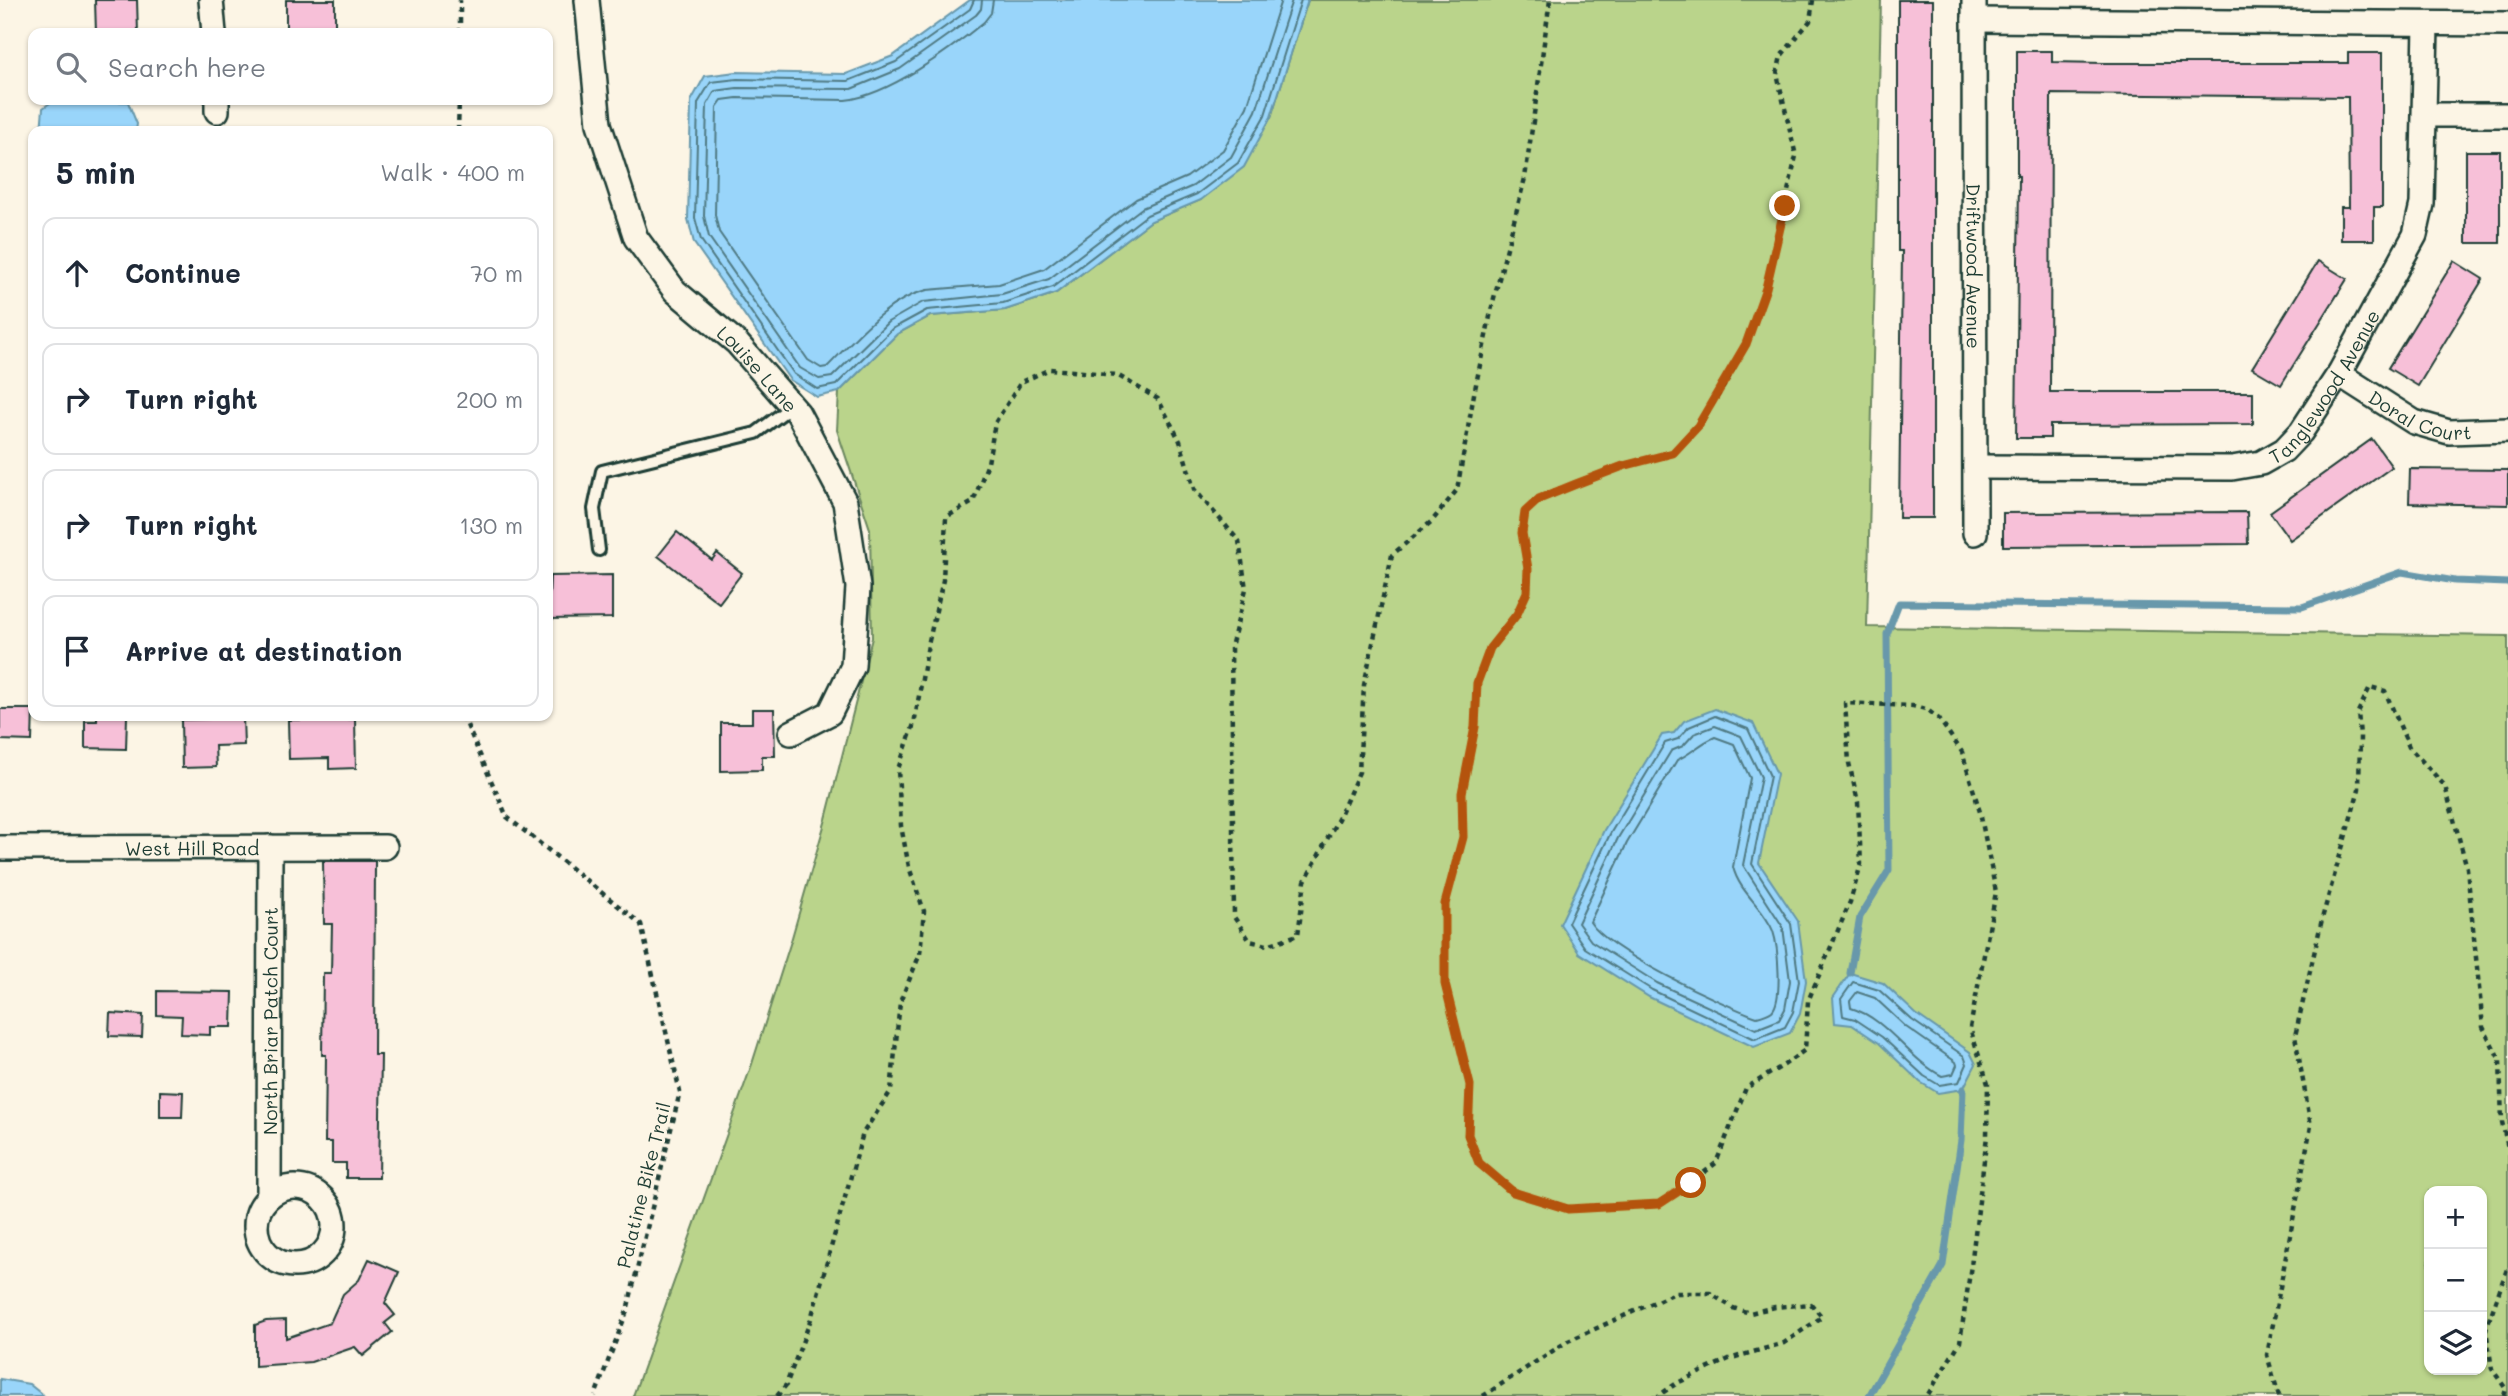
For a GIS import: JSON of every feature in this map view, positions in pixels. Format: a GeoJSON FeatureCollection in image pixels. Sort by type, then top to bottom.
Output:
{"type":"FeatureCollection","features":[{"type":"Feature","properties":{"kind":"street"},"geometry":{"type":"LineString","coordinates":[[211,0],[214,28]]}},
{"type":"Feature","properties":{"kind":"street","name":"Louise Lane"},"geometry":{"type":"LineString","coordinates":[[587,0],[599,124],[636,238],[675,291],[737,343],[799,413],[845,502],[858,587],[852,666],[830,713],[791,733]]}},
{"type":"Feature","properties":{"kind":"street"},"geometry":{"type":"LineString","coordinates":[[1974,10],[2426,25],[2508,24]]}},
{"type":"Feature","properties":{"kind":"street","name":"Driftwood Avenue"},"geometry":{"type":"LineString","coordinates":[[1974,10],[1975,533]]}},
{"type":"Feature","properties":{"kind":"street","name":"Tanglewood Avenue"},"geometry":{"type":"LineString","coordinates":[[1975,467],[2232,468],[2261,463],[2284,450],[2301,432],[2339,374],[2415,235],[2422,204],[2426,25]]}},
{"type":"Feature","properties":{"kind":"street"},"geometry":{"type":"LineString","coordinates":[[2425,115],[2508,115]]}},
{"type":"Feature","properties":{"kind":"street","name":"Doral Court"},"geometry":{"type":"LineString","coordinates":[[2339,374],[2414,422],[2449,432],[2508,430]]}},
{"type":"Feature","properties":{"kind":"street","name":"North Briar Patch Court"},"geometry":{"type":"LineString","coordinates":[[269,1196],[270,847]]}},
{"type":"Feature","properties":{"kind":"street","name":"West Hill Road"},"geometry":{"type":"LineString","coordinates":[[0,848],[386,847]]}},
{"type":"Feature","properties":{"kind":"lane"},"geometry":{"type":"LineString","coordinates":[[599,550],[594,509],[602,471],[756,433],[792,406]]}},
{"type":"Feature","properties":{"kind":"path"},"geometry":{"type":"LineString","coordinates":[[460,0],[460,28]]}},
{"type":"Feature","properties":{"kind":"path"},"geometry":{"type":"LineString","coordinates":[[777,1396],[786,1385],[811,1319],[863,1133],[891,1091],[900,1002],[920,954],[924,911],[906,857],[901,826],[898,769],[914,724],[943,580],[946,517],[973,502],[988,463],[995,423],[1021,382],[1050,369],[1117,375],[1158,399],[1180,441],[1194,489],[1239,541],[1245,577],[1246,589],[1231,647],[1234,917],[1250,941],[1268,945],[1298,935],[1305,881],[1359,772],[1364,685],[1392,555],[1432,521],[1457,490],[1493,302],[1525,178],[1550,0]]}},
{"type":"Feature","properties":{"kind":"path"},"geometry":{"type":"LineString","coordinates":[[1813,0],[1810,21],[1781,55],[1777,74],[1796,156],[1766,288],[1746,344],[1698,426],[1673,453],[1623,466],[1576,484],[1539,499],[1525,512],[1522,533],[1528,569],[1527,592],[1517,614],[1490,648],[1477,683],[1475,727],[1462,793],[1463,837],[1445,904],[1445,984],[1470,1085],[1468,1135],[1479,1163],[1513,1192],[1568,1209],[1659,1204],[1716,1163],[1746,1088],[1805,1050],[1808,1001],[1850,902],[1861,864],[1858,802],[1849,763],[1845,703],[1913,706],[1926,709],[1939,719],[1962,752],[1980,812],[1996,892],[1970,1028],[1988,1083],[1987,1136],[1972,1258],[1960,1342],[1927,1396]]}},
{"type":"Feature","properties":{"kind":"path"},"geometry":{"type":"LineString","coordinates":[[458,126],[459,105]]}},
{"type":"Feature","properties":{"kind":"path"},"geometry":{"type":"LineString","coordinates":[[2279,1396],[2267,1355],[2311,1126],[2295,1037],[2323,915],[2359,789],[2358,712],[2371,687],[2385,691],[2409,747],[2445,786],[2468,868],[2483,1027],[2500,1060],[2502,1122],[2508,1148]]}},
{"type":"Feature","properties":{"kind":"path","name":"Palatine Bike Trail"},"geometry":{"type":"LineString","coordinates":[[465,721],[507,817],[641,924],[680,1092],[627,1311],[595,1396]]}},
{"type":"Feature","properties":{"kind":"path"},"geometry":{"type":"LineString","coordinates":[[2504,1396],[2506,1389],[2492,1369],[2486,1329],[2508,1266]]}},
{"type":"Feature","properties":{"kind":"path"},"geometry":{"type":"LineString","coordinates":[[1483,1396],[1568,1341],[1675,1293],[1710,1293],[1733,1308],[1750,1313],[1775,1307],[1811,1304],[1822,1317],[1784,1343],[1729,1359],[1677,1383],[1658,1396]]}},
{"type":"Feature","properties":{"kind":"green space"},"geometry":{"type":"Polygon","coordinates":[[[1308,0],[1881,0],[1867,627],[2508,636],[2508,1396],[633,1396],[752,1064],[791,941],[826,819],[872,638],[870,529],[837,430],[839,392],[897,334],[930,316],[1005,310],[1056,293],[1151,221],[1201,200],[1271,117],[1308,0]]]}},
{"type":"Feature","properties":{"kind":"water"},"geometry":{"type":"Polygon","coordinates":[[[970,0],[1308,0],[1271,117],[1244,167],[1201,200],[1151,221],[1056,293],[1005,310],[930,316],[897,334],[839,392],[817,397],[790,380],[694,243],[688,219],[691,101],[705,76],[736,72],[846,74],[893,56],[970,0]]]}},
{"type":"Feature","properties":{"kind":"water"},"geometry":{"type":"Polygon","coordinates":[[[47,105],[129,105],[137,126],[41,126],[43,108],[47,105]]]}},
{"type":"Feature","properties":{"kind":"water"},"geometry":{"type":"Polygon","coordinates":[[[1715,709],[1753,723],[1777,774],[1759,863],[1798,921],[1806,981],[1800,1014],[1790,1033],[1754,1047],[1649,997],[1579,953],[1560,924],[1604,830],[1662,735],[1674,733],[1684,721],[1715,709]]]}},
{"type":"Feature","properties":{"kind":"water"},"geometry":{"type":"Polygon","coordinates":[[[1850,973],[1883,983],[1916,1014],[1970,1052],[1976,1064],[1963,1089],[1938,1093],[1920,1082],[1879,1043],[1852,1025],[1835,1023],[1833,998],[1850,973]]]}},
{"type":"Feature","properties":{"kind":"water"},"geometry":{"type":"Polygon","coordinates":[[[0,1379],[29,1384],[44,1396],[0,1396],[0,1379]]]}},
{"type":"Feature","properties":{"kind":"building"},"geometry":{"type":"Polygon","coordinates":[[[95,0],[137,0],[138,28],[96,28],[95,0]]]}},
{"type":"Feature","properties":{"kind":"building"},"geometry":{"type":"Polygon","coordinates":[[[286,0],[335,0],[335,28],[286,28],[286,0]]]}},
{"type":"Feature","properties":{"kind":"building"},"geometry":{"type":"Polygon","coordinates":[[[1898,0],[1933,0],[1933,518],[1899,518],[1902,251],[1898,251],[1898,0]]]}},
{"type":"Feature","properties":{"kind":"building"},"geometry":{"type":"Polygon","coordinates":[[[2017,51],[2052,51],[2052,62],[2103,63],[2348,63],[2348,53],[2382,53],[2382,207],[2374,207],[2374,240],[2341,240],[2341,207],[2349,207],[2348,97],[2051,94],[2050,392],[2253,392],[2253,424],[2050,425],[2050,438],[2016,438],[2019,176],[2017,51]]]}},
{"type":"Feature","properties":{"kind":"building"},"geometry":{"type":"Polygon","coordinates":[[[2466,151],[2500,151],[2500,243],[2466,243],[2466,151]]]}},
{"type":"Feature","properties":{"kind":"building"},"geometry":{"type":"Polygon","coordinates":[[[2318,261],[2347,279],[2281,385],[2252,368],[2318,261]]]}},
{"type":"Feature","properties":{"kind":"building"},"geometry":{"type":"Polygon","coordinates":[[[2454,261],[2483,279],[2418,386],[2388,368],[2454,261]]]}},
{"type":"Feature","properties":{"kind":"building"},"geometry":{"type":"Polygon","coordinates":[[[2372,439],[2392,467],[2290,540],[2270,512],[2372,439]]]}},
{"type":"Feature","properties":{"kind":"building"},"geometry":{"type":"Polygon","coordinates":[[[2410,469],[2508,470],[2508,505],[2409,503],[2410,469]]]}},
{"type":"Feature","properties":{"kind":"building"},"geometry":{"type":"Polygon","coordinates":[[[2247,512],[2248,544],[2003,546],[2003,513],[2247,512]]]}},
{"type":"Feature","properties":{"kind":"building"},"geometry":{"type":"Polygon","coordinates":[[[677,532],[712,560],[717,553],[742,573],[719,603],[658,556],[677,532]]]}},
{"type":"Feature","properties":{"kind":"building"},"geometry":{"type":"Polygon","coordinates":[[[612,575],[612,618],[553,619],[553,576],[612,575]]]}},
{"type":"Feature","properties":{"kind":"building"},"geometry":{"type":"Polygon","coordinates":[[[0,709],[28,709],[28,721],[33,721],[32,741],[0,740],[0,709]]]}},
{"type":"Feature","properties":{"kind":"building"},"geometry":{"type":"Polygon","coordinates":[[[752,709],[774,709],[775,756],[762,756],[762,770],[721,771],[721,723],[752,723],[752,709]]]}},
{"type":"Feature","properties":{"kind":"building"},"geometry":{"type":"Polygon","coordinates":[[[85,721],[127,721],[126,749],[85,748],[85,721]]]}},
{"type":"Feature","properties":{"kind":"building"},"geometry":{"type":"Polygon","coordinates":[[[181,721],[243,721],[244,745],[215,746],[216,767],[182,768],[181,721]]]}},
{"type":"Feature","properties":{"kind":"building"},"geometry":{"type":"Polygon","coordinates":[[[288,721],[355,721],[356,768],[329,769],[329,758],[289,759],[288,721]]]}},
{"type":"Feature","properties":{"kind":"building"},"geometry":{"type":"Polygon","coordinates":[[[323,861],[375,861],[374,1055],[381,1055],[379,1178],[346,1178],[346,1163],[332,1163],[332,1142],[325,1142],[323,973],[331,973],[332,924],[324,924],[323,861]]]}},
{"type":"Feature","properties":{"kind":"building"},"geometry":{"type":"Polygon","coordinates":[[[157,991],[233,992],[232,1027],[210,1027],[210,1035],[181,1034],[182,1016],[157,1015],[157,991]]]}},
{"type":"Feature","properties":{"kind":"building"},"geometry":{"type":"Polygon","coordinates":[[[110,1013],[143,1015],[142,1037],[109,1036],[110,1013]]]}},
{"type":"Feature","properties":{"kind":"building"},"geometry":{"type":"Polygon","coordinates":[[[160,1091],[183,1092],[182,1117],[160,1117],[160,1091]]]}},
{"type":"Feature","properties":{"kind":"building"},"geometry":{"type":"Polygon","coordinates":[[[369,1259],[399,1272],[385,1303],[395,1315],[385,1323],[392,1332],[363,1356],[355,1347],[311,1362],[255,1366],[255,1325],[266,1321],[286,1320],[286,1338],[330,1323],[343,1294],[359,1280],[369,1259]]]}},
{"type":"Feature","properties":{"kind":"waterway"},"geometry":{"type":"LineString","coordinates":[[1850,973],[1860,917],[1889,870],[1887,634],[1899,603],[2302,607],[2402,572],[2455,581],[2508,583]]}},
{"type":"Feature","properties":{"kind":"waterway"},"geometry":{"type":"LineString","coordinates":[[1869,1396],[1943,1265],[1961,1140],[1963,1089]]}},
{"type":"Feature","properties":{"kind":"route"},"geometry":{"type":"LineString","coordinates":[[1691,1183],[1659,1204],[1568,1209],[1513,1192],[1479,1163],[1468,1135],[1470,1085],[1445,984],[1445,904],[1463,837],[1462,793],[1475,727],[1477,683],[1490,648],[1517,614],[1527,592],[1528,569],[1522,533],[1525,512],[1539,499],[1576,484],[1623,466],[1673,453],[1698,426],[1746,344],[1766,288],[1785,206]]}}]}
